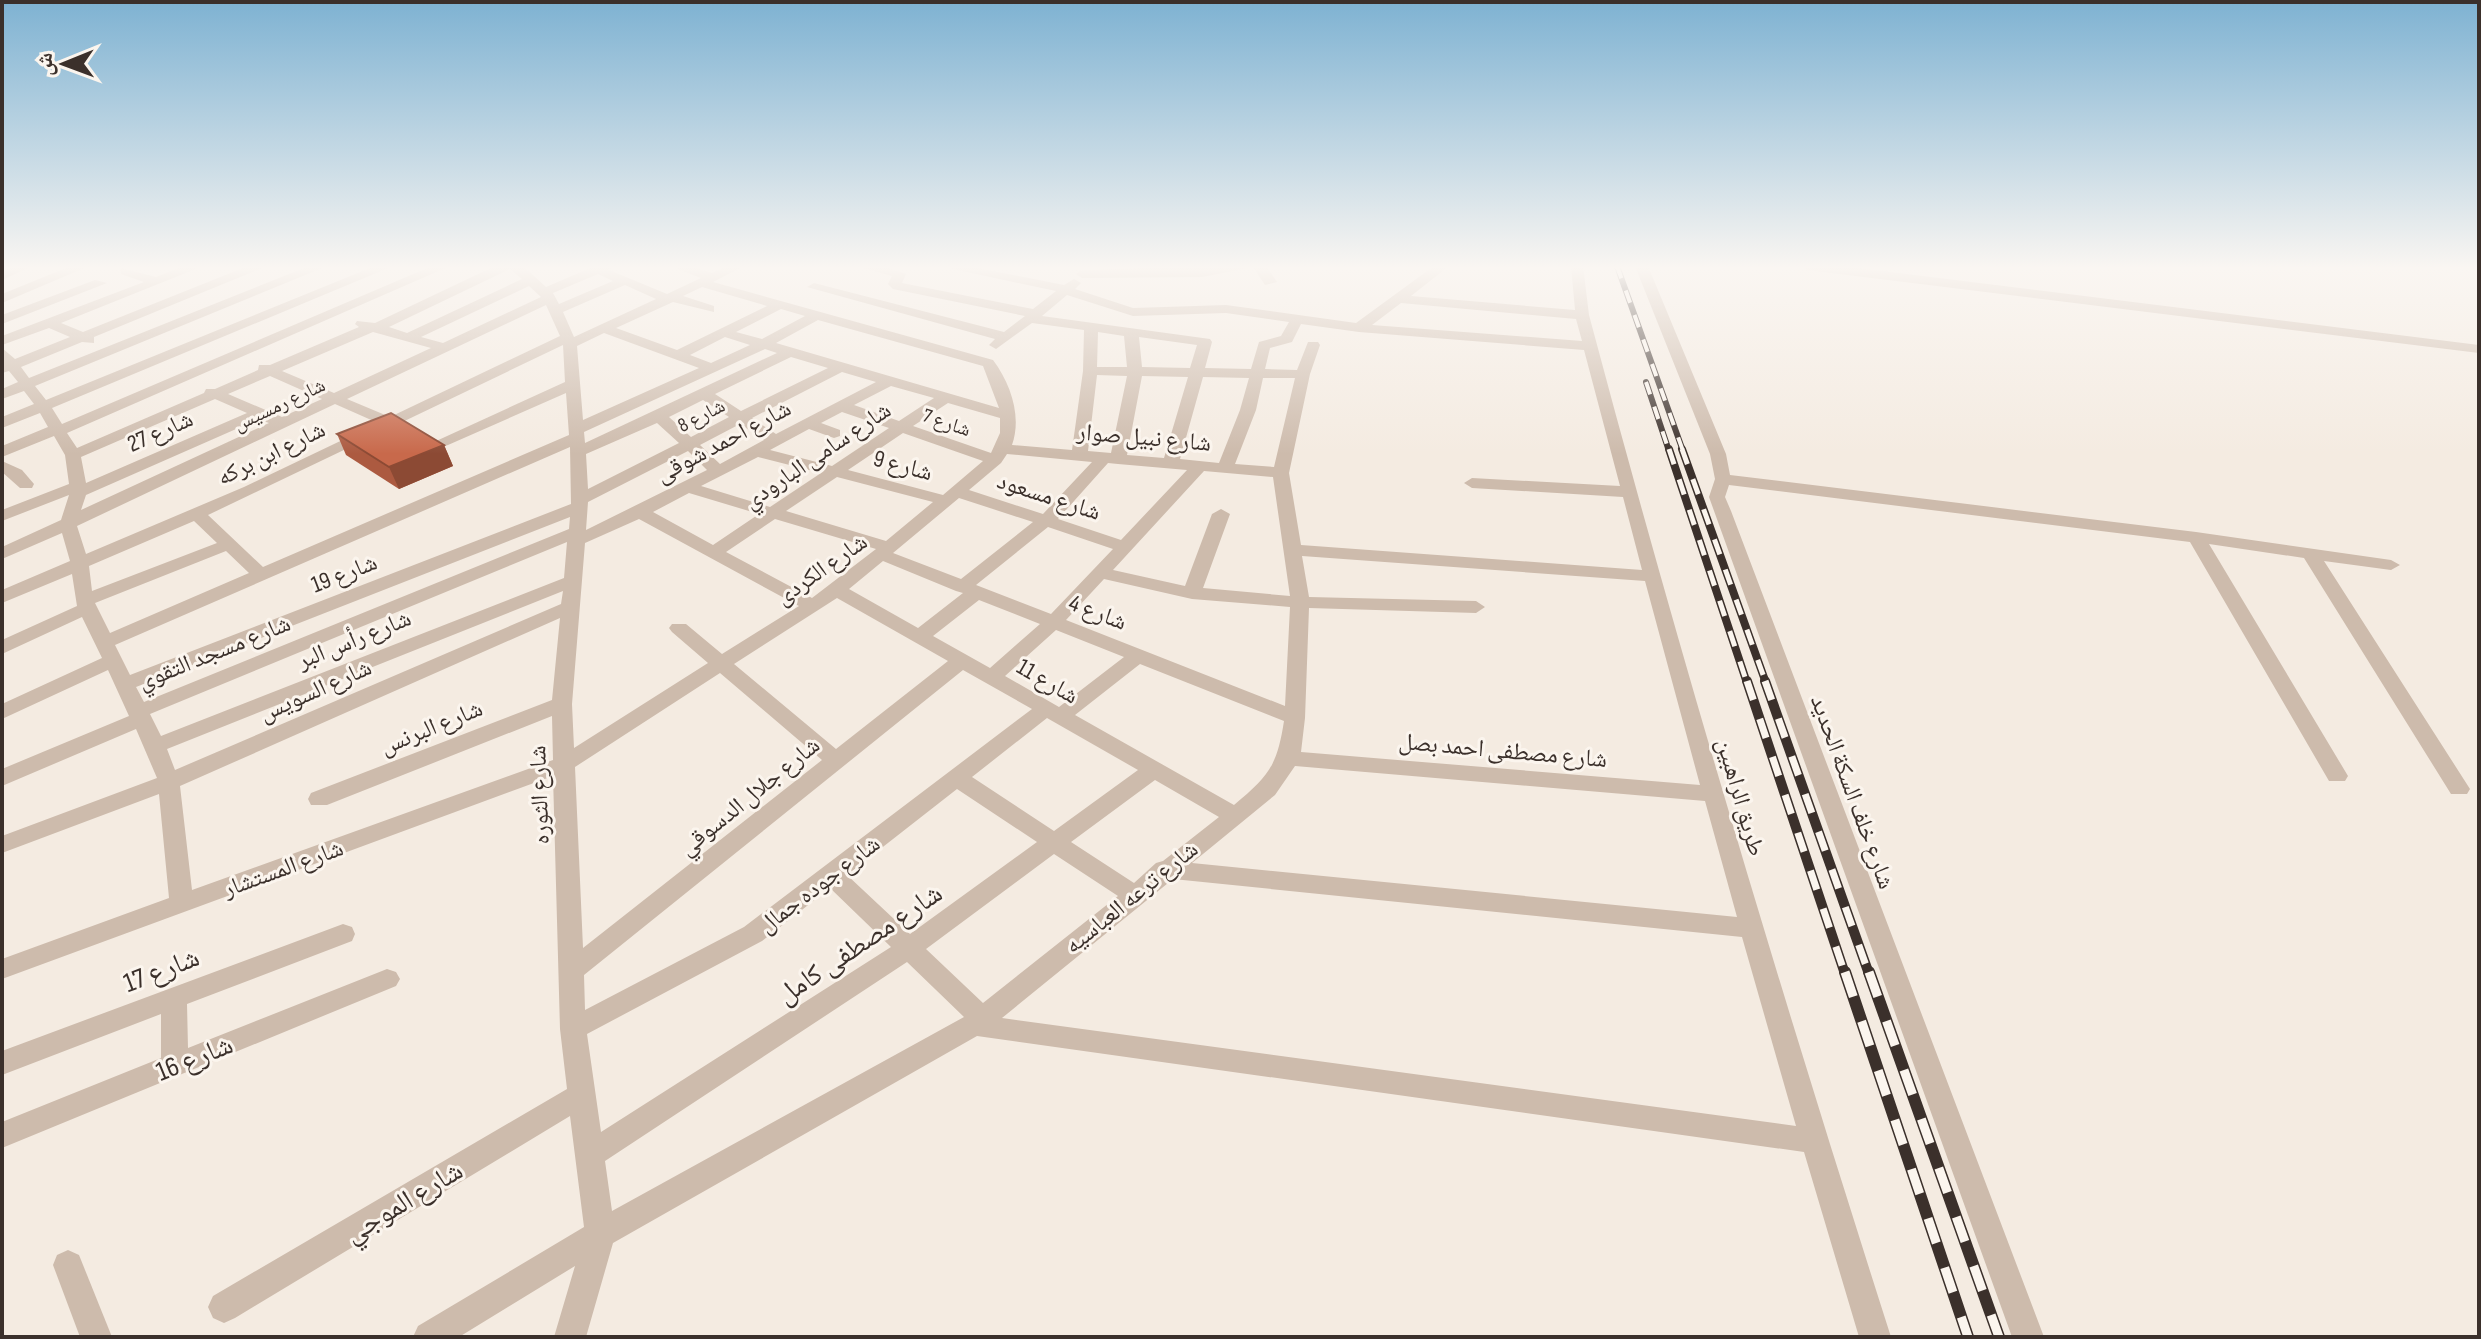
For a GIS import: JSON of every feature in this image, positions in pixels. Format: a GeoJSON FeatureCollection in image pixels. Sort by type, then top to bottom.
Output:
{"type":"FeatureCollection","features":[{"type":"Feature","properties":{"kind":"street"},"geometry":{"type":"LineString","coordinates":[[2,341],[35,328]]}},
{"type":"Feature","properties":{"kind":"street"},"geometry":{"type":"LineString","coordinates":[[63,328],[284,424]]}},
{"type":"Feature","properties":{"kind":"street"},"geometry":{"type":"LineString","coordinates":[[104,328],[6,362],[43,406],[73,455],[79,489],[68,525],[80,563],[86,604],[155,746],[169,782],[182,905]]}},
{"type":"Feature","properties":{"kind":"street"},"geometry":{"type":"LineString","coordinates":[[2,423],[234,328]]}},
{"type":"Feature","properties":{"kind":"street"},"geometry":{"type":"LineString","coordinates":[[2,452],[298,328]]}},
{"type":"Feature","properties":{"kind":"street"},"geometry":{"type":"LineString","coordinates":[[73,455],[370,328]]}},
{"type":"Feature","properties":{"kind":"street"},"geometry":{"type":"LineString","coordinates":[[379,328],[446,348]]}},
{"type":"Feature","properties":{"kind":"street"},"geometry":{"type":"LineString","coordinates":[[409,337],[428,328]]}},
{"type":"Feature","properties":{"kind":"street","name":"شارع رمسيس"},"geometry":{"type":"LineString","coordinates":[[2,554],[446,348],[471,328]]}},
{"type":"Feature","properties":{"kind":"street","name":"شارع الثوره"},"geometry":{"type":"LineString","coordinates":[[560,328],[568,341],[580,503],[562,704],[573,1029],[600,1234],[570,1337]]}},
{"type":"Feature","properties":{"kind":"street","name":"شارع ابن بركه"},"geometry":{"type":"LineString","coordinates":[[2,597],[198,515],[388,422],[602,328]]}},
{"type":"Feature","properties":{"kind":"street"},"geometry":{"type":"LineString","coordinates":[[604,328],[712,368]]}},
{"type":"Feature","properties":{"kind":"street"},"geometry":{"type":"LineString","coordinates":[[677,356],[734,328]]}},
{"type":"Feature","properties":{"kind":"street"},"geometry":{"type":"LineString","coordinates":[[2,712],[108,652],[261,575],[576,440],[792,328]]}},
{"type":"Feature","properties":{"kind":"street"},"geometry":{"type":"LineString","coordinates":[[866,328],[977,359],[992,366],[1010,416],[1010,432],[999,454]]}},
{"type":"Feature","properties":{"kind":"street"},"geometry":{"type":"LineString","coordinates":[[919,343],[935,328]]}},
{"type":"Feature","properties":{"kind":"street"},"geometry":{"type":"LineString","coordinates":[[973,328],[1006,337]]}},
{"type":"Feature","properties":{"kind":"street"},"geometry":{"type":"LineString","coordinates":[[977,359],[1018,328]]}},
{"type":"Feature","properties":{"kind":"street"},"geometry":{"type":"LineString","coordinates":[[1079,455],[1090,371],[1091,328]]}},
{"type":"Feature","properties":{"kind":"street"},"geometry":{"type":"LineString","coordinates":[[1111,328],[1197,339],[1206,345],[1171,463]]}},
{"type":"Feature","properties":{"kind":"street"},"geometry":{"type":"LineString","coordinates":[[1225,468],[1248,410],[1264,345],[1287,339],[1292,328]]}},
{"type":"Feature","properties":{"kind":"street"},"geometry":{"type":"LineString","coordinates":[[1365,328],[1590,346]]}},
{"type":"Feature","properties":{"kind":"street","name":"طريق الراهبين"},"geometry":{"type":"LineString","coordinates":[[1585,328],[1751,928],[1813,1141],[1875,1337]]}},
{"type":"Feature","properties":{"kind":"street","name":"شارع خلف السكة الحديد"},"geometry":{"type":"LineString","coordinates":[[1667,328],[1718,454],[1723,479],[1717,497],[1722,511],[2028,1337]]}},
{"type":"Feature","properties":{"kind":"street"},"geometry":{"type":"LineString","coordinates":[[2313,328],[2479,349]]}},
{"type":"Feature","properties":{"kind":"street"},"geometry":{"type":"LineString","coordinates":[[2,394],[162,329],[270,370],[388,422]]}},
{"type":"Feature","properties":{"kind":"street"},"geometry":{"type":"LineString","coordinates":[[919,637],[1059,510],[1111,458],[1135,372],[1131,331]]}},
{"type":"Feature","properties":{"kind":"street"},"geometry":{"type":"LineString","coordinates":[[725,333],[1010,416]]}},
{"type":"Feature","properties":{"kind":"street","name":"شارع ترعه العباسيه"},"geometry":{"type":"LineString","coordinates":[[429,1337],[600,1234],[978,1022],[1164,869],[1267,790],[1289,758],[1295,718],[1300,602],[1281,473],[1303,374],[1313,345]]}},
{"type":"Feature","properties":{"kind":"street"},"geometry":{"type":"LineString","coordinates":[[576,440],[659,416],[790,352]]}},
{"type":"Feature","properties":{"kind":"street","name":"شارع 8"},"geometry":{"type":"LineString","coordinates":[[580,503],[740,418],[812,408],[840,367]]}},
{"type":"Feature","properties":{"kind":"street"},"geometry":{"type":"LineString","coordinates":[[1090,371],[1303,374]]}},
{"type":"Feature","properties":{"kind":"street","name":"شارع احمد شوقى"},"geometry":{"type":"LineString","coordinates":[[577,536],[640,512],[776,441],[812,408],[889,381]]}},
{"type":"Feature","properties":{"kind":"street"},"geometry":{"type":"LineString","coordinates":[[442,442],[572,385]]}},
{"type":"Feature","properties":{"kind":"street"},"geometry":{"type":"LineString","coordinates":[[704,394],[776,441]]}},
{"type":"Feature","properties":{"kind":"street","name":"شارع سامى البارودي"},"geometry":{"type":"LineString","coordinates":[[714,552],[946,397]]}},
{"type":"Feature","properties":{"kind":"street"},"geometry":{"type":"LineString","coordinates":[[812,408],[834,433]]}},
{"type":"Feature","properties":{"kind":"street","name":"شارع 7"},"geometry":{"type":"LineString","coordinates":[[812,408],[901,427],[999,454]]}},
{"type":"Feature","properties":{"kind":"street","name":"شارع 27"},"geometry":{"type":"LineString","coordinates":[[2,516],[79,489],[260,413]]}},
{"type":"Feature","properties":{"kind":"street"},"geometry":{"type":"LineString","coordinates":[[659,416],[718,471]]}},
{"type":"Feature","properties":{"kind":"street","name":"شارع 9"},"geometry":{"type":"LineString","coordinates":[[755,451],[834,472],[952,496]]}},
{"type":"Feature","properties":{"kind":"street","name":"شارع نبيل صوار"},"geometry":{"type":"LineString","coordinates":[[999,454],[1079,455],[1281,473]]}},
{"type":"Feature","properties":{"kind":"street","name":"شارع الكردى"},"geometry":{"type":"LineString","coordinates":[[564,764],[837,590],[887,552],[999,454]]}},
{"type":"Feature","properties":{"kind":"street"},"geometry":{"type":"LineString","coordinates":[[2,466],[16,473],[26,484]]}},
{"type":"Feature","properties":{"kind":"street"},"geometry":{"type":"LineString","coordinates":[[991,678],[1053,623],[1200,466]]}},
{"type":"Feature","properties":{"kind":"street"},"geometry":{"type":"LineString","coordinates":[[1723,479],[2196,537],[2391,565]]}},
{"type":"Feature","properties":{"kind":"street"},"geometry":{"type":"LineString","coordinates":[[1472,483],[1629,492]]}},
{"type":"Feature","properties":{"kind":"street","name":"شارع 4"},"geometry":{"type":"LineString","coordinates":[[686,487],[773,512],[887,552],[1053,623],[1295,718]]}},
{"type":"Feature","properties":{"kind":"street","name":"شارع مسعود"},"geometry":{"type":"LineString","coordinates":[[952,496],[1045,520],[1126,547]]}},
{"type":"Feature","properties":{"kind":"street","name":"شارع 19"},"geometry":{"type":"LineString","coordinates":[[126,684],[580,503]]}},
{"type":"Feature","properties":{"kind":"street"},"geometry":{"type":"LineString","coordinates":[[640,512],[813,606]]}},
{"type":"Feature","properties":{"kind":"street"},"geometry":{"type":"LineString","coordinates":[[1192,593],[1221,514]]}},
{"type":"Feature","properties":{"kind":"street"},"geometry":{"type":"LineString","coordinates":[[198,515],[261,575]]}},
{"type":"Feature","properties":{"kind":"street","name":"شارع مسجد التقوي"},"geometry":{"type":"LineString","coordinates":[[2,778],[139,715],[577,536]]}},
{"type":"Feature","properties":{"kind":"street"},"geometry":{"type":"LineString","coordinates":[[2196,537],[2337,776]]}},
{"type":"Feature","properties":{"kind":"street"},"geometry":{"type":"LineString","coordinates":[[2,648],[86,604],[229,544]]}},
{"type":"Feature","properties":{"kind":"street"},"geometry":{"type":"LineString","coordinates":[[1291,550],[1653,576]]}},
{"type":"Feature","properties":{"kind":"street"},"geometry":{"type":"LineString","coordinates":[[2311,554],[2459,789]]}},
{"type":"Feature","properties":{"kind":"street"},"geometry":{"type":"LineString","coordinates":[[1101,573],[1192,593],[1300,602],[1476,607]]}},
{"type":"Feature","properties":{"kind":"street","name":"شارع رأس البر"},"geometry":{"type":"LineString","coordinates":[[155,746],[572,581]]}},
{"type":"Feature","properties":{"kind":"street","name":"شارع 11"},"geometry":{"type":"LineString","coordinates":[[837,590],[1234,815]]}},
{"type":"Feature","properties":{"kind":"street","name":"شارع السويس"},"geometry":{"type":"LineString","coordinates":[[2,845],[169,782],[570,607]]}},
{"type":"Feature","properties":{"kind":"street"},"geometry":{"type":"LineString","coordinates":[[679,628],[836,760]]}},
{"type":"Feature","properties":{"kind":"street","name":"شارع جوده جمال"},"geometry":{"type":"LineString","coordinates":[[573,1029],[753,934],[957,778],[1138,656]]}},
{"type":"Feature","properties":{"kind":"street","name":"شارع جلال الدسوقي"},"geometry":{"type":"LineString","coordinates":[[571,971],[961,661]]}},
{"type":"Feature","properties":{"kind":"street","name":"شارع البرنس"},"geometry":{"type":"LineString","coordinates":[[319,799],[562,704]]}},
{"type":"Feature","properties":{"kind":"street","name":"شارع مصطفى احمد بصل"},"geometry":{"type":"LineString","coordinates":[[1289,758],[1713,794]]}},
{"type":"Feature","properties":{"kind":"street","name":"شارع المستشار"},"geometry":{"type":"LineString","coordinates":[[2,969],[564,764]]}},
{"type":"Feature","properties":{"kind":"street","name":"شارع مصطفى كامل"},"geometry":{"type":"LineString","coordinates":[[589,1155],[909,948],[1153,770]]}},
{"type":"Feature","properties":{"kind":"street"},"geometry":{"type":"LineString","coordinates":[[957,778],[1134,895]]}},
{"type":"Feature","properties":{"kind":"street"},"geometry":{"type":"LineString","coordinates":[[1164,869],[1751,928]]}},
{"type":"Feature","properties":{"kind":"street"},"geometry":{"type":"LineString","coordinates":[[832,875],[909,948],[978,1022],[1813,1141]]}},
{"type":"Feature","properties":{"kind":"street","name":"شارع 17"},"geometry":{"type":"LineString","coordinates":[[2,1063],[343,934]]}},
{"type":"Feature","properties":{"kind":"street","name":"شارع 16"},"geometry":{"type":"LineString","coordinates":[[2,1135],[387,979]]}},
{"type":"Feature","properties":{"kind":"street"},"geometry":{"type":"LineString","coordinates":[[174,998],[175,1065]]}},
{"type":"Feature","properties":{"kind":"street","name":"شارع الموجي"},"geometry":{"type":"LineString","coordinates":[[224,1307],[581,1095]]}},
{"type":"Feature","properties":{"kind":"street"},"geometry":{"type":"LineString","coordinates":[[68,1265],[96,1337]]}},
{"type":"Feature","properties":{"kind":"building"},"geometry":{"type":"Polygon","coordinates":[[[391,413],[444,445],[389,467],[337,434],[391,413]]]}},
{"type":"Feature","properties":{"kind":"railway"},"geometry":{"type":"LineString","coordinates":[[1639,328],[1683,451]]}},
{"type":"Feature","properties":{"kind":"railway"},"geometry":{"type":"LineString","coordinates":[[1646,382],[1669,451]]}},
{"type":"Feature","properties":{"kind":"railway"},"geometry":{"type":"LineString","coordinates":[[1669,449],[1747,683]]}},
{"type":"Feature","properties":{"kind":"railway"},"geometry":{"type":"LineString","coordinates":[[1682,449],[1766,683]]}},
{"type":"Feature","properties":{"kind":"railway"},"geometry":{"type":"LineString","coordinates":[[1747,681],[1845,974]]}},
{"type":"Feature","properties":{"kind":"railway"},"geometry":{"type":"LineString","coordinates":[[1765,681],[1869,974]]}},
{"type":"Feature","properties":{"kind":"railway"},"geometry":{"type":"LineString","coordinates":[[1845,972],[1968,1337]]}},
{"type":"Feature","properties":{"kind":"railway"},"geometry":{"type":"LineString","coordinates":[[1869,972],[1999,1337]]}}]}
